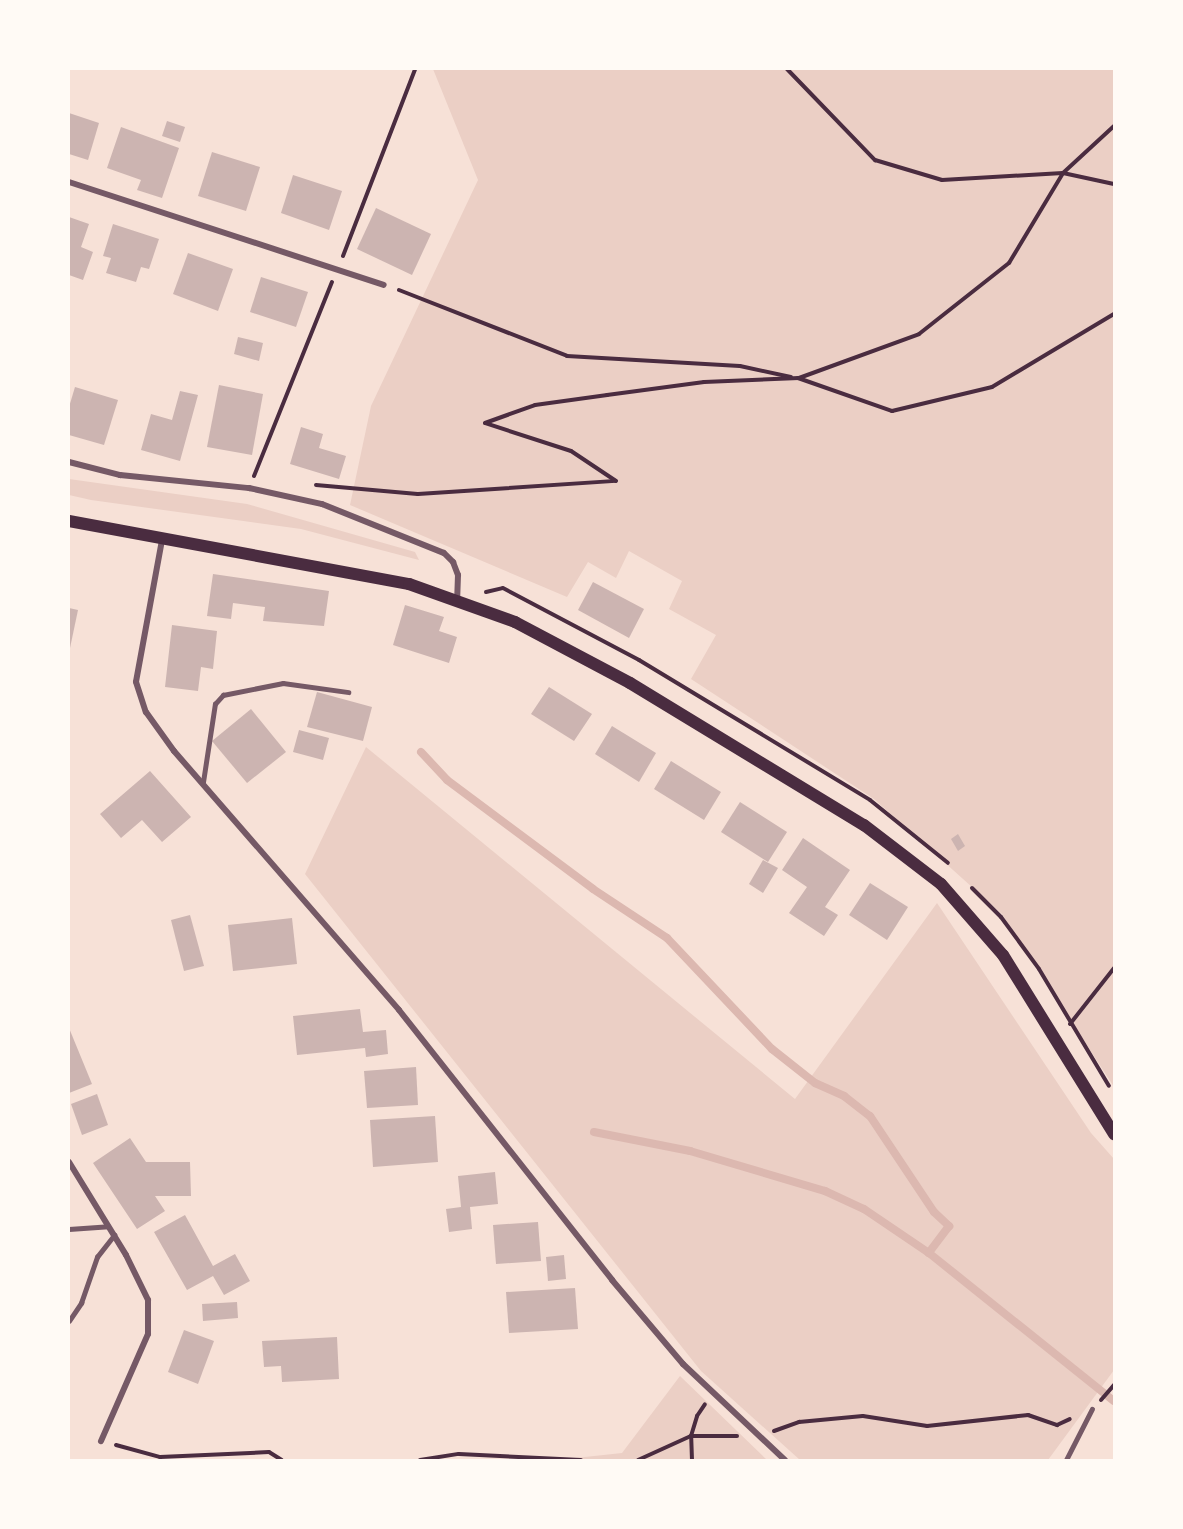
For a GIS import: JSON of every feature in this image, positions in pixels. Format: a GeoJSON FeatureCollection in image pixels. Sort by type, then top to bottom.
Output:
{"type":"FeatureCollection","features":[{"type":"Feature","properties":{"kind":"main road"},"geometry":{"type":"LineString","coordinates":[[69,521],[162,540],[375,576],[457,598],[554,641],[630,683],[864,825],[928,873],[957,900],[1003,955],[1114,1134]]}},
{"type":"Feature","properties":{"kind":"street"},"geometry":{"type":"LineString","coordinates":[[69,182],[384,285]]}},
{"type":"Feature","properties":{"kind":"street"},"geometry":{"type":"LineString","coordinates":[[69,462],[120,475],[249,488],[322,504],[433,547],[453,562],[458,575],[457,598]]}},
{"type":"Feature","properties":{"kind":"street"},"geometry":{"type":"LineString","coordinates":[[162,540],[136,682],[146,712],[203,782],[399,1010],[612,1280],[713,1394],[785,1460]]}},
{"type":"Feature","properties":{"kind":"street"},"geometry":{"type":"LineString","coordinates":[[69,1162],[114,1235],[148,1300],[148,1334],[100,1441]]}},
{"type":"Feature","properties":{"kind":"lane"},"geometry":{"type":"LineString","coordinates":[[203,782],[215,704],[223,695],[283,683],[348,692]]}},
{"type":"Feature","properties":{"kind":"lane"},"geometry":{"type":"LineString","coordinates":[[69,1229],[108,1226]]}},
{"type":"Feature","properties":{"kind":"lane"},"geometry":{"type":"LineString","coordinates":[[69,1321],[81,1304],[97,1257],[114,1235]]}},
{"type":"Feature","properties":{"kind":"lane"},"geometry":{"type":"LineString","coordinates":[[1066,1460],[1092,1409]]}},
{"type":"Feature","properties":{"kind":"path"},"geometry":{"type":"LineString","coordinates":[[338,270],[415,69]]}},
{"type":"Feature","properties":{"kind":"path"},"geometry":{"type":"LineString","coordinates":[[787,69],[875,160],[942,180],[1063,173],[1114,184]]}},
{"type":"Feature","properties":{"kind":"path"},"geometry":{"type":"LineString","coordinates":[[312,484],[418,494],[616,481],[571,451],[485,423],[535,405],[704,382],[799,378],[919,334],[1009,263],[1063,173],[1114,126]]}},
{"type":"Feature","properties":{"kind":"path"},"geometry":{"type":"LineString","coordinates":[[384,285],[567,356],[740,366],[799,378],[892,411],[992,387],[1114,314]]}},
{"type":"Feature","properties":{"kind":"path"},"geometry":{"type":"LineString","coordinates":[[249,488],[329,292]]}},
{"type":"Feature","properties":{"kind":"path"},"geometry":{"type":"LineString","coordinates":[[1114,968],[1072,1022],[1114,1094]]}},
{"type":"Feature","properties":{"kind":"path"},"geometry":{"type":"LineString","coordinates":[[692,1460],[691,1436],[697,1416],[713,1394]]}},
{"type":"Feature","properties":{"kind":"path"},"geometry":{"type":"LineString","coordinates":[[638,1460],[691,1436],[758,1436],[799,1422],[863,1416],[927,1426],[1028,1415],[1057,1425],[1092,1409]]}},
{"type":"Feature","properties":{"kind":"path"},"geometry":{"type":"LineString","coordinates":[[100,1441],[160,1457],[269,1452],[282,1460]]}},
{"type":"Feature","properties":{"kind":"path"},"geometry":{"type":"LineString","coordinates":[[420,1460],[459,1454],[581,1460]]}},
{"type":"Feature","properties":{"kind":"shaded area"},"geometry":{"type":"Polygon","coordinates":[[[433,69],[1114,69],[1114,1087],[1002,914],[874,799],[691,679],[716,635],[669,609],[682,581],[629,551],[616,578],[588,562],[567,597],[350,505],[371,406],[478,180],[433,69]]]}},
{"type":"Feature","properties":{"kind":"shaded area"},"geometry":{"type":"Polygon","coordinates":[[[69,479],[247,504],[415,552],[419,560],[301,529],[69,495],[69,479]]]}},
{"type":"Feature","properties":{"kind":"shaded area"},"geometry":{"type":"Polygon","coordinates":[[[366,747],[795,1099],[937,903],[1091,1133],[1114,1159],[1114,1370],[1048,1460],[800,1460],[701,1371],[305,874],[366,747]]]}},
{"type":"Feature","properties":{"kind":"shaded area"},"geometry":{"type":"Polygon","coordinates":[[[680,1376],[767,1460],[557,1460],[622,1453],[680,1376]]]}},
{"type":"Feature","properties":{"kind":"building"},"geometry":{"type":"Polygon","coordinates":[[[69,113],[99,123],[88,160],[69,154],[69,113]]]}},
{"type":"Feature","properties":{"kind":"building"},"geometry":{"type":"Polygon","coordinates":[[[167,121],[185,127],[180,142],[162,136],[167,121]]]}},
{"type":"Feature","properties":{"kind":"building"},"geometry":{"type":"Polygon","coordinates":[[[121,127],[179,148],[162,198],[137,190],[141,180],[107,168],[121,127]]]}},
{"type":"Feature","properties":{"kind":"building"},"geometry":{"type":"Polygon","coordinates":[[[212,152],[260,167],[246,211],[198,196],[212,152]]]}},
{"type":"Feature","properties":{"kind":"building"},"geometry":{"type":"Polygon","coordinates":[[[293,175],[342,191],[329,230],[281,213],[293,175]]]}},
{"type":"Feature","properties":{"kind":"building"},"geometry":{"type":"Polygon","coordinates":[[[376,208],[431,234],[412,275],[357,249],[376,208]]]}},
{"type":"Feature","properties":{"kind":"building"},"geometry":{"type":"Polygon","coordinates":[[[69,217],[89,224],[81,247],[93,252],[83,280],[69,275],[69,217]]]}},
{"type":"Feature","properties":{"kind":"building"},"geometry":{"type":"Polygon","coordinates":[[[113,224],[159,239],[149,269],[141,267],[136,282],[106,273],[111,258],[103,256],[113,224]]]}},
{"type":"Feature","properties":{"kind":"building"},"geometry":{"type":"Polygon","coordinates":[[[188,253],[233,269],[218,311],[173,294],[188,253]]]}},
{"type":"Feature","properties":{"kind":"building"},"geometry":{"type":"Polygon","coordinates":[[[261,277],[308,292],[296,327],[250,312],[261,277]]]}},
{"type":"Feature","properties":{"kind":"building"},"geometry":{"type":"Polygon","coordinates":[[[238,337],[263,343],[259,361],[234,354],[238,337]]]}},
{"type":"Feature","properties":{"kind":"building"},"geometry":{"type":"Polygon","coordinates":[[[219,385],[263,394],[252,455],[207,447],[219,385]]]}},
{"type":"Feature","properties":{"kind":"building"},"geometry":{"type":"Polygon","coordinates":[[[75,387],[118,400],[104,445],[69,435],[69,407],[75,387]]]}},
{"type":"Feature","properties":{"kind":"building"},"geometry":{"type":"Polygon","coordinates":[[[180,391],[198,395],[180,461],[141,450],[151,414],[172,420],[180,391]]]}},
{"type":"Feature","properties":{"kind":"building"},"geometry":{"type":"Polygon","coordinates":[[[301,427],[323,434],[319,448],[346,456],[339,479],[290,464],[301,427]]]}},
{"type":"Feature","properties":{"kind":"building"},"geometry":{"type":"Polygon","coordinates":[[[213,574],[329,591],[324,626],[263,621],[265,607],[233,603],[231,619],[207,616],[213,574]]]}},
{"type":"Feature","properties":{"kind":"building"},"geometry":{"type":"Polygon","coordinates":[[[593,582],[644,609],[629,638],[578,610],[593,582]]]}},
{"type":"Feature","properties":{"kind":"building"},"geometry":{"type":"Polygon","coordinates":[[[405,605],[444,617],[439,631],[457,637],[449,663],[393,645],[405,605]]]}},
{"type":"Feature","properties":{"kind":"building"},"geometry":{"type":"Polygon","coordinates":[[[69,608],[78,610],[70,648],[69,648],[69,608]]]}},
{"type":"Feature","properties":{"kind":"building"},"geometry":{"type":"Polygon","coordinates":[[[172,625],[217,631],[213,669],[201,667],[198,691],[165,687],[172,625]]]}},
{"type":"Feature","properties":{"kind":"building"},"geometry":{"type":"Polygon","coordinates":[[[549,687],[592,714],[574,741],[531,714],[549,687]]]}},
{"type":"Feature","properties":{"kind":"building"},"geometry":{"type":"Polygon","coordinates":[[[317,692],[372,707],[363,741],[307,727],[317,692]]]}},
{"type":"Feature","properties":{"kind":"building"},"geometry":{"type":"Polygon","coordinates":[[[251,709],[286,752],[247,783],[212,741],[251,709]]]}},
{"type":"Feature","properties":{"kind":"building"},"geometry":{"type":"Polygon","coordinates":[[[612,726],[656,753],[639,782],[595,754],[612,726]]]}},
{"type":"Feature","properties":{"kind":"building"},"geometry":{"type":"Polygon","coordinates":[[[299,730],[329,738],[323,760],[293,752],[299,730]]]}},
{"type":"Feature","properties":{"kind":"building"},"geometry":{"type":"Polygon","coordinates":[[[671,761],[721,792],[704,820],[654,789],[671,761]]]}},
{"type":"Feature","properties":{"kind":"building"},"geometry":{"type":"Polygon","coordinates":[[[150,771],[191,817],[162,842],[142,820],[121,838],[100,814],[150,771]]]}},
{"type":"Feature","properties":{"kind":"building"},"geometry":{"type":"Polygon","coordinates":[[[740,802],[787,832],[768,862],[721,832],[740,802]]]}},
{"type":"Feature","properties":{"kind":"building"},"geometry":{"type":"Polygon","coordinates":[[[958,834],[965,846],[958,851],[951,839],[958,834]]]}},
{"type":"Feature","properties":{"kind":"building"},"geometry":{"type":"Polygon","coordinates":[[[803,838],[850,870],[825,907],[838,915],[824,936],[789,913],[807,887],[782,870],[803,838]]]}},
{"type":"Feature","properties":{"kind":"building"},"geometry":{"type":"Polygon","coordinates":[[[763,860],[778,868],[763,893],[749,884],[763,860]]]}},
{"type":"Feature","properties":{"kind":"building"},"geometry":{"type":"Polygon","coordinates":[[[870,883],[908,907],[887,940],[849,915],[870,883]]]}},
{"type":"Feature","properties":{"kind":"building"},"geometry":{"type":"Polygon","coordinates":[[[190,915],[204,966],[184,971],[171,920],[190,915]]]}},
{"type":"Feature","properties":{"kind":"building"},"geometry":{"type":"Polygon","coordinates":[[[292,918],[297,964],[233,971],[228,925],[292,918]]]}},
{"type":"Feature","properties":{"kind":"building"},"geometry":{"type":"Polygon","coordinates":[[[360,1009],[363,1032],[386,1030],[388,1054],[366,1057],[365,1048],[297,1055],[293,1016],[360,1009]]]}},
{"type":"Feature","properties":{"kind":"building"},"geometry":{"type":"Polygon","coordinates":[[[69,1028],[92,1084],[69,1093],[69,1028]]]}},
{"type":"Feature","properties":{"kind":"building"},"geometry":{"type":"Polygon","coordinates":[[[416,1067],[418,1105],[367,1108],[364,1071],[416,1067]]]}},
{"type":"Feature","properties":{"kind":"building"},"geometry":{"type":"Polygon","coordinates":[[[97,1094],[108,1125],[82,1135],[71,1104],[97,1094]]]}},
{"type":"Feature","properties":{"kind":"building"},"geometry":{"type":"Polygon","coordinates":[[[435,1116],[438,1162],[373,1167],[370,1120],[435,1116]]]}},
{"type":"Feature","properties":{"kind":"building"},"geometry":{"type":"Polygon","coordinates":[[[130,1138],[146,1162],[190,1162],[191,1196],[155,1196],[165,1211],[137,1229],[93,1163],[130,1138]]]}},
{"type":"Feature","properties":{"kind":"building"},"geometry":{"type":"Polygon","coordinates":[[[495,1172],[498,1204],[470,1207],[472,1229],[449,1232],[446,1209],[461,1207],[458,1176],[495,1172]]]}},
{"type":"Feature","properties":{"kind":"building"},"geometry":{"type":"Polygon","coordinates":[[[185,1215],[213,1266],[235,1254],[250,1281],[224,1295],[213,1276],[187,1290],[154,1232],[185,1215]]]}},
{"type":"Feature","properties":{"kind":"building"},"geometry":{"type":"Polygon","coordinates":[[[538,1222],[541,1261],[496,1264],[493,1225],[538,1222]]]}},
{"type":"Feature","properties":{"kind":"building"},"geometry":{"type":"Polygon","coordinates":[[[564,1255],[566,1279],[548,1281],[546,1257],[564,1255]]]}},
{"type":"Feature","properties":{"kind":"building"},"geometry":{"type":"Polygon","coordinates":[[[575,1288],[578,1329],[509,1333],[506,1292],[575,1288]]]}},
{"type":"Feature","properties":{"kind":"building"},"geometry":{"type":"Polygon","coordinates":[[[237,1302],[238,1318],[203,1321],[202,1304],[237,1302]]]}},
{"type":"Feature","properties":{"kind":"building"},"geometry":{"type":"Polygon","coordinates":[[[184,1330],[214,1341],[198,1384],[168,1372],[184,1330]]]}},
{"type":"Feature","properties":{"kind":"building"},"geometry":{"type":"Polygon","coordinates":[[[337,1337],[339,1379],[282,1382],[281,1366],[264,1367],[262,1341],[337,1337]]]}},
{"type":"Feature","properties":{"kind":"waterway"},"geometry":{"type":"LineString","coordinates":[[421,752],[447,780],[593,889],[667,938],[772,1049],[815,1083],[844,1096],[870,1116],[934,1212],[949,1226],[929,1253]]}},
{"type":"Feature","properties":{"kind":"waterway"},"geometry":{"type":"LineString","coordinates":[[594,1132],[690,1151],[825,1191],[864,1209],[929,1253],[1114,1401]]}}]}
